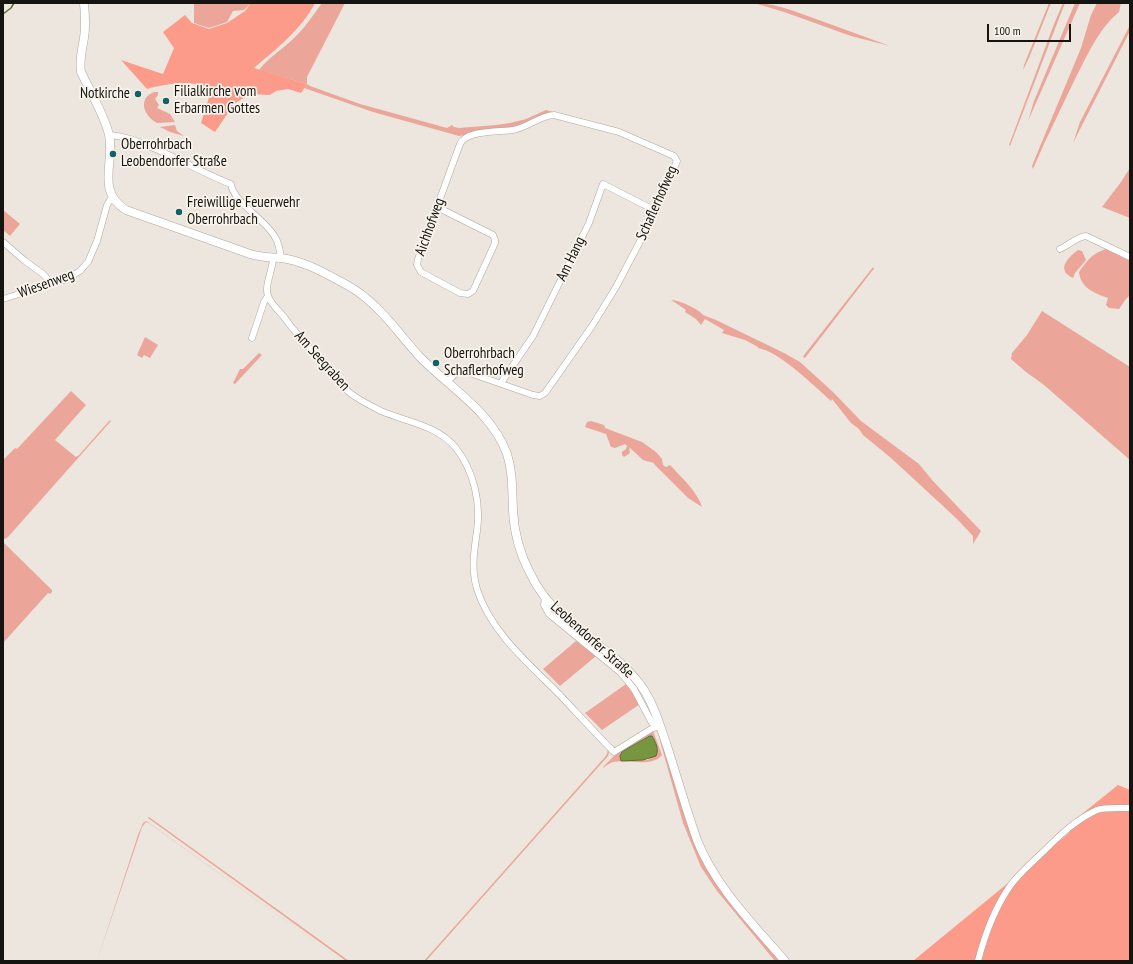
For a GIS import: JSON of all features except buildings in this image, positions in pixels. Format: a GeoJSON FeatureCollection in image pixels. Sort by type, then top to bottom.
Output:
{"type":"FeatureCollection","features":[{"type":"Feature","properties":{"kind":"main road"},"geometry":{"type":"LineString","coordinates":[[84,3],[84,37],[80,57],[81,72],[110,135],[108,181],[112,197]]}},
{"type":"Feature","properties":{"kind":"main road","name":"Leobendorfer Straße"},"geometry":{"type":"LineString","coordinates":[[112,197],[126,210],[250,254],[294,261],[313,268],[359,292],[377,308],[420,357],[488,421],[496,431],[504,447],[510,468],[517,538],[529,571],[545,597],[562,616],[615,659],[637,680],[650,701],[660,726],[697,839],[711,869],[716,878],[785,961]]}},
{"type":"Feature","properties":{"kind":"street","name":"Schaflerhofweg"},"geometry":{"type":"LineString","coordinates":[[463,139],[474,135],[519,129],[550,115],[625,134],[672,155],[676,159],[676,165],[656,211],[616,287],[592,326],[545,393],[540,396],[533,395],[501,383]]}},
{"type":"Feature","properties":{"kind":"street"},"geometry":{"type":"LineString","coordinates":[[110,135],[138,141],[172,155],[231,184],[234,193],[274,234],[279,246],[277,258],[268,289],[268,296],[264,302],[252,338]]}},
{"type":"Feature","properties":{"kind":"street","name":"Aichhofweg"},"geometry":{"type":"LineString","coordinates":[[438,207],[471,223],[494,237],[495,243],[473,290],[468,294],[460,293],[421,272],[418,267],[418,259],[463,139]]}},
{"type":"Feature","properties":{"kind":"street","name":"Am Hang"},"geometry":{"type":"LineString","coordinates":[[501,383],[531,339],[589,223],[603,184],[656,211]]}},
{"type":"Feature","properties":{"kind":"street","name":"Wiesenweg"},"geometry":{"type":"LineString","coordinates":[[3,299],[73,276],[85,266],[95,247],[107,205],[112,197]]}},
{"type":"Feature","properties":{"kind":"street"},"geometry":{"type":"LineString","coordinates":[[1060,249],[1074,242],[1080,237],[1086,236],[1130,257]]}},
{"type":"Feature","properties":{"kind":"street"},"geometry":{"type":"LineString","coordinates":[[3,242],[43,274],[52,284]]}},
{"type":"Feature","properties":{"kind":"street","name":"Am Seegraben"},"geometry":{"type":"LineString","coordinates":[[268,296],[290,325],[351,394],[380,411],[417,423],[445,438],[463,458],[474,483],[478,513],[473,562],[477,590],[497,628],[516,650],[614,752],[651,728],[660,726]]}},
{"type":"Feature","properties":{"kind":"street"},"geometry":{"type":"LineString","coordinates":[[447,382],[457,372],[462,371],[501,383]]}},
{"type":"Feature","properties":{"kind":"street"},"geometry":{"type":"LineString","coordinates":[[978,961],[984,939],[995,911],[1011,885],[1023,872],[1073,825],[1087,816],[1098,810],[1130,808]]}},
{"type":"Feature","properties":{"kind":"shaded area"},"geometry":{"type":"Polygon","coordinates":[[[194,3],[251,3],[244,10],[233,11],[227,22],[209,28],[194,23],[194,3]]]}},
{"type":"Feature","properties":{"kind":"shaded area"},"geometry":{"type":"Polygon","coordinates":[[[251,3],[315,3],[303,22],[254,68],[307,84],[301,93],[288,89],[276,91],[270,95],[250,94],[234,104],[215,132],[201,123],[210,94],[205,89],[201,86],[190,83],[178,83],[147,89],[121,60],[163,74],[174,48],[163,32],[185,15],[192,23],[209,29],[227,23],[245,11],[251,3]]]}},
{"type":"Feature","properties":{"kind":"shaded area"},"geometry":{"type":"Polygon","coordinates":[[[322,3],[345,3],[307,77],[307,84],[259,70],[298,34],[322,3]]]}},
{"type":"Feature","properties":{"kind":"shaded area"},"geometry":{"type":"Polygon","coordinates":[[[754,3],[773,5],[791,10],[890,46],[851,36],[754,3]]]}},
{"type":"Feature","properties":{"kind":"shaded area"},"geometry":{"type":"Polygon","coordinates":[[[1049,3],[1051,3],[1023,70],[1024,65],[1049,3]]]}},
{"type":"Feature","properties":{"kind":"shaded area"},"geometry":{"type":"Polygon","coordinates":[[[1063,3],[1065,3],[1010,146],[1009,145],[1063,3]]]}},
{"type":"Feature","properties":{"kind":"shaded area"},"geometry":{"type":"Polygon","coordinates":[[[1075,3],[1080,3],[1028,121],[1034,101],[1075,3]]]}},
{"type":"Feature","properties":{"kind":"shaded area"},"geometry":{"type":"Polygon","coordinates":[[[1097,3],[1121,3],[1119,12],[1099,34],[1089,52],[1033,169],[1032,166],[1081,48],[1091,15],[1097,3]]]}},
{"type":"Feature","properties":{"kind":"shaded area"},"geometry":{"type":"Polygon","coordinates":[[[1130,25],[1130,31],[1073,143],[1080,122],[1130,25]]]}},
{"type":"Feature","properties":{"kind":"shaded area"},"geometry":{"type":"Polygon","coordinates":[[[307,84],[360,104],[447,128],[452,125],[459,128],[510,123],[526,119],[546,110],[601,125],[554,113],[523,126],[459,136],[373,112],[304,88],[307,84]]]}},
{"type":"Feature","properties":{"kind":"shaded area"},"geometry":{"type":"Polygon","coordinates":[[[154,92],[158,92],[155,99],[159,105],[157,108],[170,114],[175,122],[157,123],[152,120],[146,112],[144,108],[145,99],[154,92]]]}},
{"type":"Feature","properties":{"kind":"shaded area"},"geometry":{"type":"Polygon","coordinates":[[[175,125],[177,131],[184,136],[160,127],[175,125]]]}},
{"type":"Feature","properties":{"kind":"shaded area"},"geometry":{"type":"Polygon","coordinates":[[[1130,168],[1130,218],[1102,207],[1130,168]]]}},
{"type":"Feature","properties":{"kind":"shaded area"},"geometry":{"type":"Polygon","coordinates":[[[3,210],[20,224],[10,236],[3,230],[3,210]]]}},
{"type":"Feature","properties":{"kind":"shaded area"},"geometry":{"type":"Polygon","coordinates":[[[1106,249],[1130,261],[1130,295],[1119,309],[1109,308],[1106,305],[1108,298],[1089,290],[1080,278],[1079,272],[1093,255],[1106,249]]]}},
{"type":"Feature","properties":{"kind":"shaded area"},"geometry":{"type":"Polygon","coordinates":[[[1078,250],[1082,251],[1086,260],[1075,273],[1073,278],[1068,275],[1064,268],[1067,260],[1078,250]]]}},
{"type":"Feature","properties":{"kind":"shaded area"},"geometry":{"type":"Polygon","coordinates":[[[873,267],[874,269],[805,358],[803,357],[804,355],[873,267]]]}},
{"type":"Feature","properties":{"kind":"shaded area"},"geometry":{"type":"Polygon","coordinates":[[[673,300],[698,310],[703,315],[800,362],[833,392],[861,421],[919,464],[933,481],[981,531],[973,544],[973,536],[956,518],[891,458],[863,435],[859,429],[851,423],[832,399],[831,401],[796,370],[776,355],[758,348],[745,340],[722,333],[724,330],[705,319],[701,325],[696,319],[685,312],[686,310],[673,301],[671,302],[673,300]]]}},
{"type":"Feature","properties":{"kind":"shaded area"},"geometry":{"type":"Polygon","coordinates":[[[1042,311],[1130,367],[1130,460],[1044,385],[1011,359],[1012,353],[1027,335],[1042,311]]]}},
{"type":"Feature","properties":{"kind":"shaded area"},"geometry":{"type":"Polygon","coordinates":[[[145,337],[158,345],[150,358],[144,355],[142,358],[137,355],[145,337]]]}},
{"type":"Feature","properties":{"kind":"shaded area"},"geometry":{"type":"Polygon","coordinates":[[[259,353],[262,355],[235,384],[233,383],[240,369],[243,369],[259,353]]]}},
{"type":"Feature","properties":{"kind":"shaded area"},"geometry":{"type":"Polygon","coordinates":[[[71,391],[86,405],[55,440],[76,457],[110,420],[111,421],[8,537],[3,540],[3,460],[15,448],[17,449],[71,391]]]}},
{"type":"Feature","properties":{"kind":"shaded area"},"geometry":{"type":"Polygon","coordinates":[[[591,421],[604,425],[605,428],[642,442],[656,452],[662,459],[663,465],[666,467],[670,465],[688,484],[700,501],[702,507],[688,498],[654,463],[643,460],[629,447],[630,453],[624,457],[622,452],[626,449],[627,446],[625,444],[615,448],[611,447],[606,434],[585,427],[587,422],[591,421]]]}},
{"type":"Feature","properties":{"kind":"shaded area"},"geometry":{"type":"Polygon","coordinates":[[[3,542],[52,590],[52,592],[50,594],[48,593],[3,643],[3,542]]]}},
{"type":"Feature","properties":{"kind":"shaded area"},"geometry":{"type":"Polygon","coordinates":[[[576,641],[596,656],[560,686],[543,669],[576,641]]]}},
{"type":"Feature","properties":{"kind":"shaded area"},"geometry":{"type":"Polygon","coordinates":[[[626,684],[640,704],[602,730],[585,713],[626,684]]]}},
{"type":"Feature","properties":{"kind":"shaded area"},"geometry":{"type":"Polygon","coordinates":[[[657,730],[701,856],[781,961],[775,961],[717,891],[701,867],[683,823],[657,730]]]}},
{"type":"Feature","properties":{"kind":"shaded area"},"geometry":{"type":"Polygon","coordinates":[[[653,731],[662,755],[658,759],[652,761],[618,761],[610,763],[602,768],[618,752],[653,731]],[[648,738],[622,752],[621,760],[648,760],[657,750],[655,741],[648,738]]]}},
{"type":"Feature","properties":{"kind":"shaded area"},"geometry":{"type":"Polygon","coordinates":[[[652,736],[657,746],[656,756],[643,760],[621,761],[620,756],[622,752],[652,736]]]}},
{"type":"Feature","properties":{"kind":"shaded area"},"geometry":{"type":"Polygon","coordinates":[[[608,749],[608,756],[426,961],[424,961],[605,757],[608,749]]]}},
{"type":"Feature","properties":{"kind":"shaded area"},"geometry":{"type":"Polygon","coordinates":[[[1118,785],[1130,790],[1130,961],[913,961],[1069,833],[1072,822],[1118,785]]]}},
{"type":"Feature","properties":{"kind":"shaded area"},"geometry":{"type":"Polygon","coordinates":[[[149,817],[349,961],[346,961],[148,818],[149,817]]]}},
{"type":"Feature","properties":{"kind":"shaded area"},"geometry":{"type":"Polygon","coordinates":[[[146,821],[342,961],[146,822],[142,827],[97,961],[138,835],[143,823],[146,821]]]}},
{"type":"Feature","properties":{"kind":"waterway"},"geometry":{"type":"LineString","coordinates":[[3,14],[11,8],[14,3]]}},
{"type":"Feature","properties":{"kind":"place","name":"Notkirche"},"geometry":{"type":"Point","coordinates":[138,94]}},
{"type":"Feature","properties":{"kind":"place","name":"Filialkirche vom Erbarmen Gottes"},"geometry":{"type":"Point","coordinates":[166,101]}},
{"type":"Feature","properties":{"kind":"place","name":"Oberrohrbach Leobendorfer Straße"},"geometry":{"type":"Point","coordinates":[113,154]}},
{"type":"Feature","properties":{"kind":"place","name":"Freiwillige Feuerwehr Oberrohrbach"},"geometry":{"type":"Point","coordinates":[179,212]}},
{"type":"Feature","properties":{"kind":"place","name":"Oberrohrbach Schaflerhofweg"},"geometry":{"type":"Point","coordinates":[436,363]}}]}
